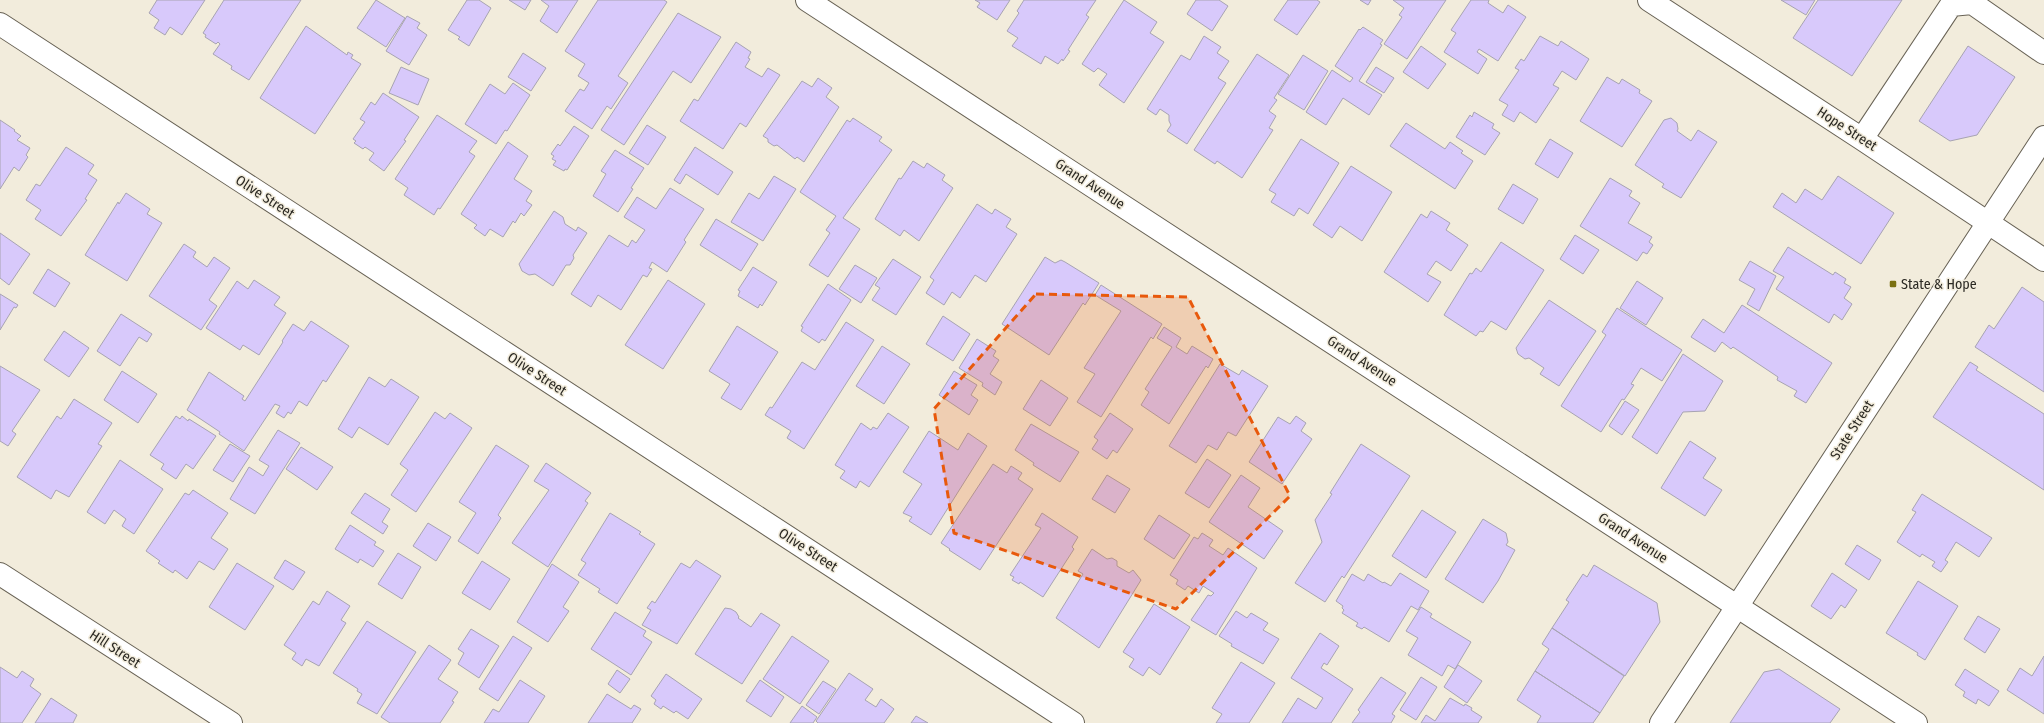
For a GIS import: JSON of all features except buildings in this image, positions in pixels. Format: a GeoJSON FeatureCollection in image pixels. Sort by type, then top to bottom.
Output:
{"type":"FeatureCollection","features":[{"type":"Feature","properties":{"kind":"street","name":"Grand Avenue"},"geometry":{"type":"LineString","coordinates":[[807,0],[1916,723]]}},
{"type":"Feature","properties":{"kind":"street","name":"Hope Street"},"geometry":{"type":"LineString","coordinates":[[1649,0],[2044,260]]}},
{"type":"Feature","properties":{"kind":"street"},"geometry":{"type":"LineString","coordinates":[[1862,139],[1951,5],[1972,3],[2044,53]]}},
{"type":"Feature","properties":{"kind":"street","name":"Olive Street"},"geometry":{"type":"LineString","coordinates":[[0,24],[1073,723]]}},
{"type":"Feature","properties":{"kind":"street","name":"State Street"},"geometry":{"type":"LineString","coordinates":[[1661,723],[2044,137]]}},
{"type":"Feature","properties":{"kind":"street","name":"Hill Street"},"geometry":{"type":"LineString","coordinates":[[0,574],[231,723]]}},
{"type":"Feature","properties":{"kind":"highlighted area"},"geometry":{"type":"Polygon","coordinates":[[[1036,294],[1188,297],[1290,496],[1176,609],[954,533],[934,409],[1036,294]]]}},
{"type":"Feature","properties":{"kind":"place","name":"State & Hope"},"geometry":{"type":"Point","coordinates":[1893,284]}}]}
